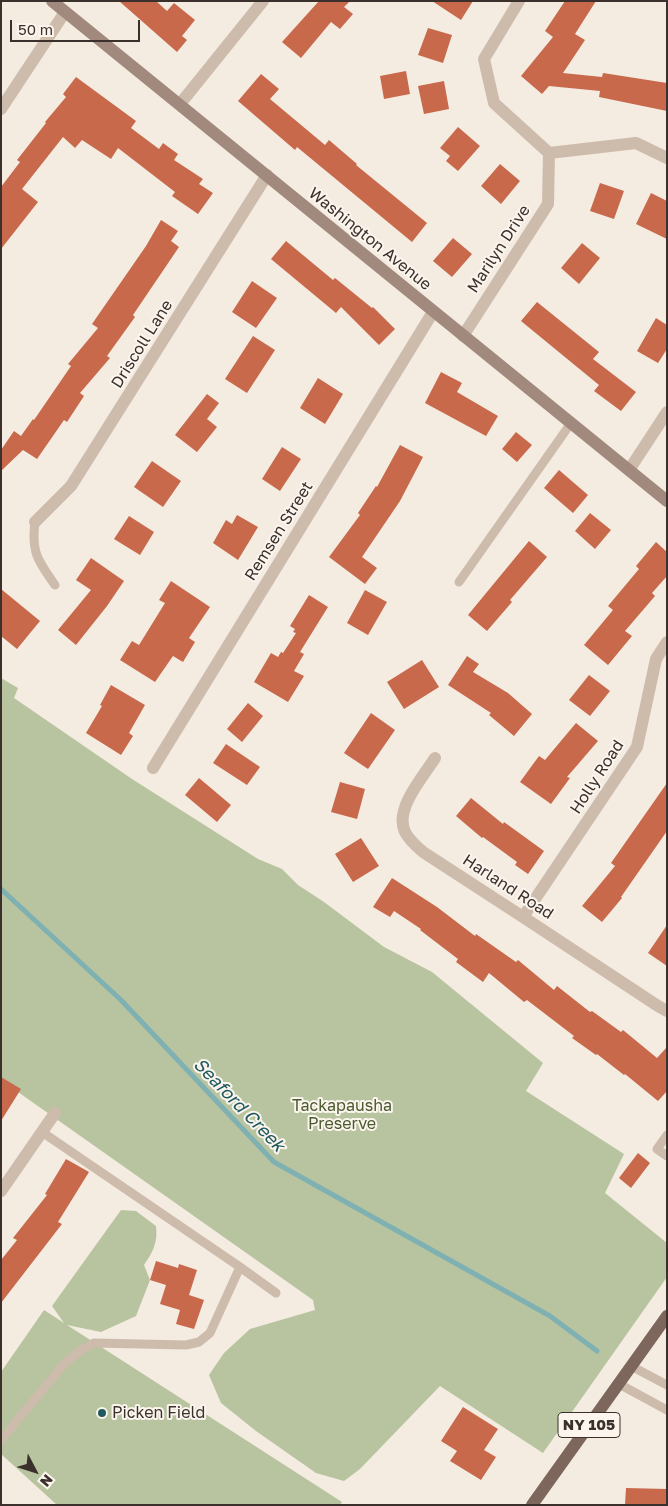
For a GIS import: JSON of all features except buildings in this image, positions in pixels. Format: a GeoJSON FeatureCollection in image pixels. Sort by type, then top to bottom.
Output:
{"type":"FeatureCollection","features":[{"type":"Feature","properties":{"kind":"main road","name":"NY 105"},"geometry":{"type":"LineString","coordinates":[[532,1505],[667,1316]]}},
{"type":"Feature","properties":{"kind":"street","name":"Washington Avenue"},"geometry":{"type":"LineString","coordinates":[[52,1],[667,501]]}},
{"type":"Feature","properties":{"kind":"street"},"geometry":{"type":"LineString","coordinates":[[180,104],[263,1]]}},
{"type":"Feature","properties":{"kind":"street"},"geometry":{"type":"LineString","coordinates":[[519,1],[484,59],[494,103],[549,153],[636,142],[667,158]]}},
{"type":"Feature","properties":{"kind":"street"},"geometry":{"type":"LineString","coordinates":[[1,109],[66,12]]}},
{"type":"Feature","properties":{"kind":"street","name":"Marilyn Drive"},"geometry":{"type":"LineString","coordinates":[[463,336],[548,204],[549,153]]}},
{"type":"Feature","properties":{"kind":"street","name":"Driscoll Lane"},"geometry":{"type":"LineString","coordinates":[[35,522],[71,486],[266,175]]}},
{"type":"Feature","properties":{"kind":"street","name":"Remsen Street"},"geometry":{"type":"LineString","coordinates":[[153,768],[433,312]]}},
{"type":"Feature","properties":{"kind":"street"},"geometry":{"type":"LineString","coordinates":[[629,470],[667,412]]}},
{"type":"Feature","properties":{"kind":"street","name":"Holly Road"},"geometry":{"type":"LineString","coordinates":[[523,916],[637,747],[656,659],[667,642]]}},
{"type":"Feature","properties":{"kind":"street","name":"Harland Road"},"geometry":{"type":"LineString","coordinates":[[435,758],[406,804],[403,818],[404,831],[412,842],[423,852],[667,1011]]}},
{"type":"Feature","properties":{"kind":"street"},"geometry":{"type":"LineString","coordinates":[[1,1191],[55,1113]]}},
{"type":"Feature","properties":{"kind":"lane"},"geometry":{"type":"LineString","coordinates":[[458,582],[571,423]]}},
{"type":"Feature","properties":{"kind":"lane"},"geometry":{"type":"LineString","coordinates":[[35,522],[34,548],[42,567],[55,585]]}},
{"type":"Feature","properties":{"kind":"lane"},"geometry":{"type":"LineString","coordinates":[[42,1132],[276,1293]]}},
{"type":"Feature","properties":{"kind":"lane"},"geometry":{"type":"LineString","coordinates":[[667,1135],[657,1149],[667,1156]]}},
{"type":"Feature","properties":{"kind":"lane"},"geometry":{"type":"LineString","coordinates":[[1,1440],[64,1364],[80,1350],[94,1343],[186,1345],[199,1342],[210,1333],[240,1267]]}},
{"type":"Feature","properties":{"kind":"lane"},"geometry":{"type":"LineString","coordinates":[[631,1366],[667,1385]]}},
{"type":"Feature","properties":{"kind":"lane"},"geometry":{"type":"LineString","coordinates":[[619,1384],[667,1410]]}},
{"type":"Feature","properties":{"kind":"green space","name":"Tackapausha Preserve"},"geometry":{"type":"Polygon","coordinates":[[[1,678],[18,688],[14,698],[132,779],[258,859],[282,869],[298,885],[384,947],[432,972],[543,1063],[526,1091],[624,1154],[605,1193],[667,1243],[667,1277],[543,1453],[440,1386],[360,1469],[344,1481],[316,1473],[256,1431],[221,1403],[209,1375],[224,1353],[250,1329],[315,1310],[313,1300],[1,1080],[1,678]]]}},
{"type":"Feature","properties":{"kind":"green space","name":"Picken Field"},"geometry":{"type":"Polygon","coordinates":[[[121,1210],[136,1211],[156,1226],[154,1247],[144,1265],[150,1280],[136,1316],[101,1332],[67,1325],[342,1502],[340,1505],[57,1505],[1,1454],[1,1372],[44,1310],[64,1323],[52,1306],[121,1210]]]}},
{"type":"Feature","properties":{"kind":"waterway","name":"Seaford Creek"},"geometry":{"type":"LineString","coordinates":[[1,889],[121,1000],[274,1162],[550,1316],[597,1351]]}},
{"type":"Feature","properties":{"kind":"place","name":"Picken Field"},"geometry":{"type":"Point","coordinates":[102,1413]}}]}
